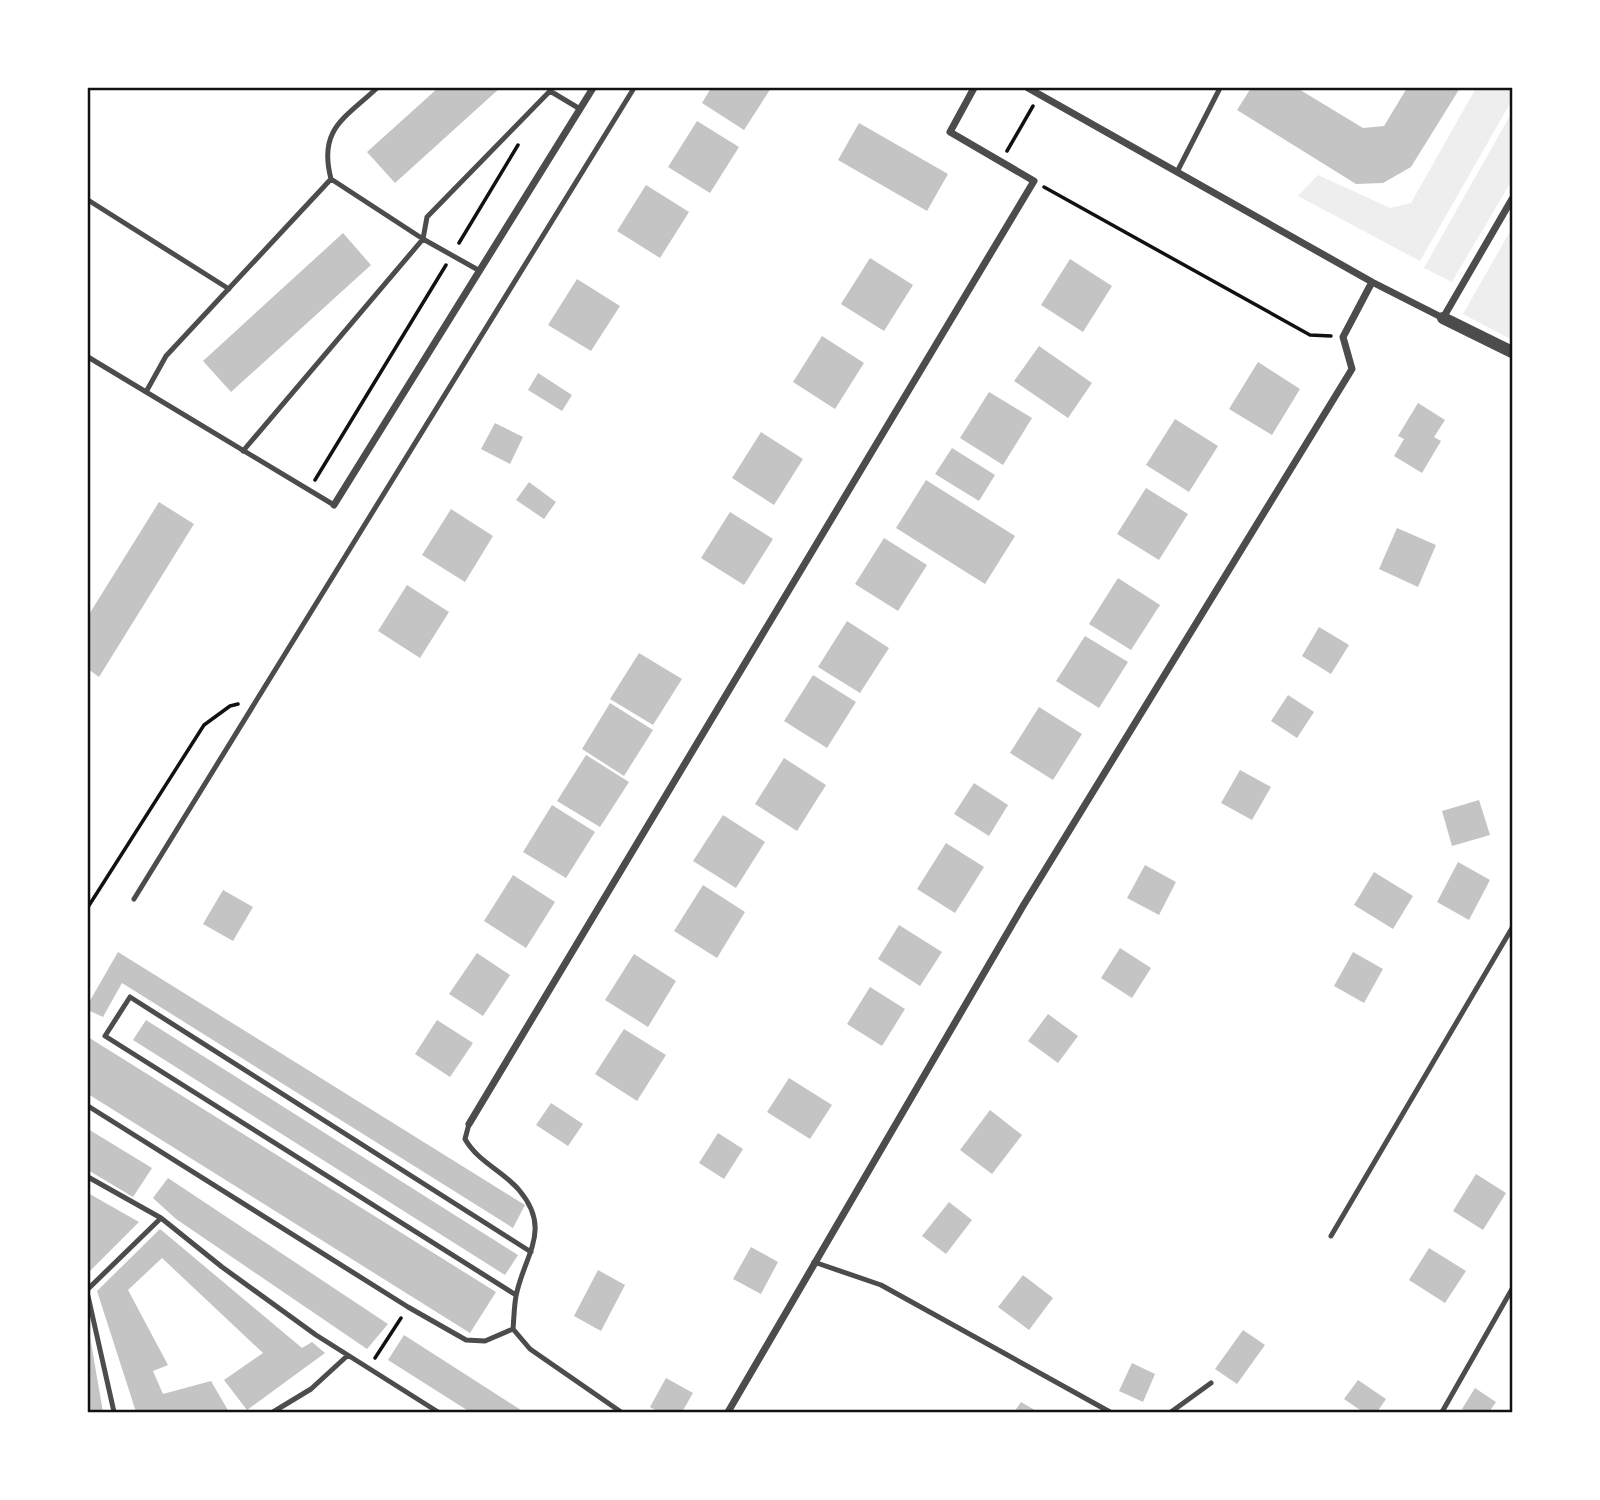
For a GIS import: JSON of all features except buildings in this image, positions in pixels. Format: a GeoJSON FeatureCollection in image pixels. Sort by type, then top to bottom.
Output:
{"type":"FeatureCollection","features":[{"type":"Feature","properties":{"kind":"street"},"geometry":{"type":"LineString","coordinates":[[334,505],[593,88]]}},
{"type":"Feature","properties":{"kind":"street"},"geometry":{"type":"LineString","coordinates":[[469,1124],[1034,181],[950,132],[974,88]]}},
{"type":"Feature","properties":{"kind":"street"},"geometry":{"type":"LineString","coordinates":[[1028,88],[1372,282],[1513,352]]}},
{"type":"Feature","properties":{"kind":"street"},"geometry":{"type":"LineString","coordinates":[[1443,318],[1513,199]]}},
{"type":"Feature","properties":{"kind":"street"},"geometry":{"type":"LineString","coordinates":[[728,1412],[1023,906],[1352,369],[1343,337],[1372,282]]}},
{"type":"Feature","properties":{"kind":"lane"},"geometry":{"type":"LineString","coordinates":[[377,88],[330,132],[326,160],[331,179],[423,239],[480,271]]}},
{"type":"Feature","properties":{"kind":"lane"},"geometry":{"type":"LineString","coordinates":[[134,899],[634,88]]}},
{"type":"Feature","properties":{"kind":"lane"},"geometry":{"type":"LineString","coordinates":[[1177,172],[1220,88]]}},
{"type":"Feature","properties":{"kind":"lane"},"geometry":{"type":"LineString","coordinates":[[243,451],[423,239],[427,217],[550,91],[580,109]]}},
{"type":"Feature","properties":{"kind":"lane"},"geometry":{"type":"LineString","coordinates":[[146,392],[166,356],[331,179]]}},
{"type":"Feature","properties":{"kind":"lane"},"geometry":{"type":"LineString","coordinates":[[88,200],[229,289]]}},
{"type":"Feature","properties":{"kind":"lane"},"geometry":{"type":"LineString","coordinates":[[88,356],[334,505]]}},
{"type":"Feature","properties":{"kind":"lane"},"geometry":{"type":"LineString","coordinates":[[1331,1236],[1513,929]]}},
{"type":"Feature","properties":{"kind":"lane"},"geometry":{"type":"LineString","coordinates":[[516,1295],[104,1036],[130,997],[531,1252]]}},
{"type":"Feature","properties":{"kind":"lane"},"geometry":{"type":"LineString","coordinates":[[88,1105],[408,1307],[466,1340],[485,1341],[513,1329]]}},
{"type":"Feature","properties":{"kind":"lane"},"geometry":{"type":"LineString","coordinates":[[469,1124],[465,1139],[471,1151],[518,1189],[534,1211],[536,1235],[516,1295],[513,1329],[530,1349],[621,1412]]}},
{"type":"Feature","properties":{"kind":"lane"},"geometry":{"type":"LineString","coordinates":[[88,1178],[160,1218],[222,1267],[347,1356],[438,1412]]}},
{"type":"Feature","properties":{"kind":"lane"},"geometry":{"type":"LineString","coordinates":[[88,1289],[160,1218]]}},
{"type":"Feature","properties":{"kind":"lane"},"geometry":{"type":"LineString","coordinates":[[814,1262],[881,1285],[1110,1412]]}},
{"type":"Feature","properties":{"kind":"lane"},"geometry":{"type":"LineString","coordinates":[[1442,1412],[1513,1289]]}},
{"type":"Feature","properties":{"kind":"lane"},"geometry":{"type":"LineString","coordinates":[[88,1296],[114,1412]]}},
{"type":"Feature","properties":{"kind":"lane"},"geometry":{"type":"LineString","coordinates":[[273,1412],[311,1389],[347,1356]]}},
{"type":"Feature","properties":{"kind":"lane"},"geometry":{"type":"LineString","coordinates":[[1171,1412],[1212,1382]]}},
{"type":"Feature","properties":{"kind":"path"},"geometry":{"type":"LineString","coordinates":[[1001,162],[1039,94]]}},
{"type":"Feature","properties":{"kind":"path"},"geometry":{"type":"LineString","coordinates":[[309,490],[522,138]]}},
{"type":"Feature","properties":{"kind":"path"},"geometry":{"type":"LineString","coordinates":[[1034,181],[1310,335],[1343,337]]}},
{"type":"Feature","properties":{"kind":"path"},"geometry":{"type":"LineString","coordinates":[[88,907],[204,725],[230,706],[258,698]]}},
{"type":"Feature","properties":{"kind":"path"},"geometry":{"type":"LineString","coordinates":[[368,1369],[408,1307]]}},
{"type":"Feature","properties":{"kind":"shaded area"},"geometry":{"type":"Polygon","coordinates":[[[1476,88],[1512,88],[1512,100],[1420,261],[1298,196],[1318,175],[1390,208],[1411,203],[1476,88]]]}},
{"type":"Feature","properties":{"kind":"shaded area"},"geometry":{"type":"Polygon","coordinates":[[[1512,112],[1512,180],[1452,282],[1424,268],[1512,112]]]}},
{"type":"Feature","properties":{"kind":"shaded area"},"geometry":{"type":"Polygon","coordinates":[[[1512,228],[1512,340],[1463,314],[1512,228]]]}}]}
